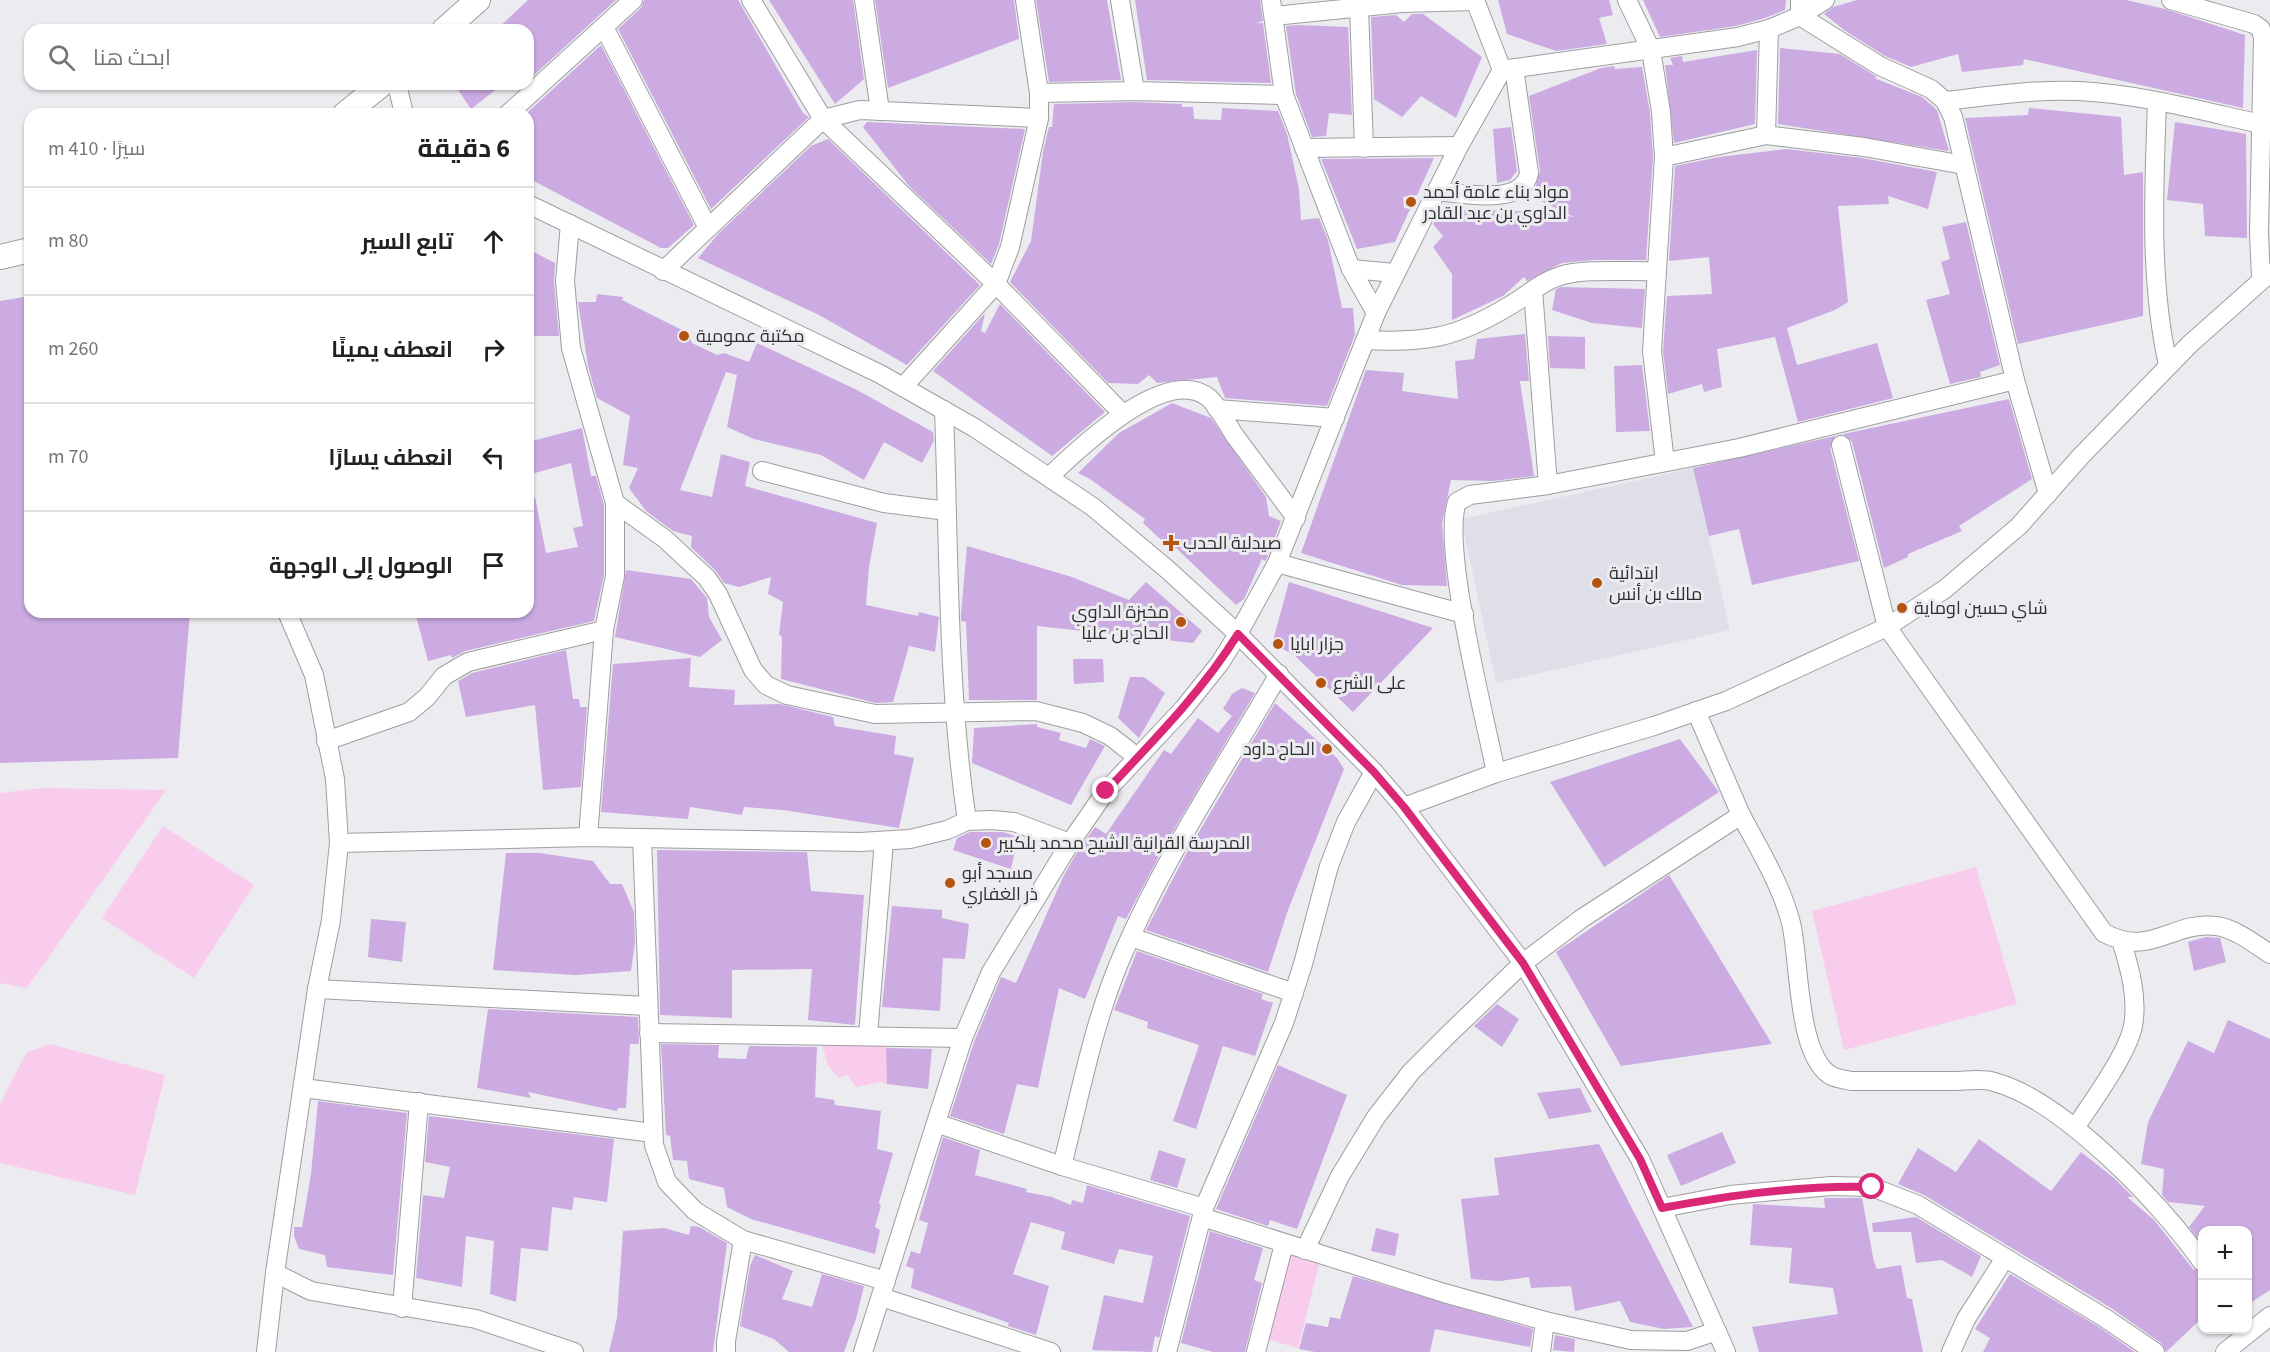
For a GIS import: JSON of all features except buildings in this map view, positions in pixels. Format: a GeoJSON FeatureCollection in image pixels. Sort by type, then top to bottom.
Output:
{"type":"FeatureCollection","features":[{"type":"Feature","properties":{"kind":"main road"},"geometry":{"type":"LineString","coordinates":[[451,24],[478,0]]}},
{"type":"Feature","properties":{"kind":"main road"},"geometry":{"type":"LineString","coordinates":[[352,108],[375,90]]}},
{"type":"Feature","properties":{"kind":"main road"},"geometry":{"type":"LineString","coordinates":[[0,257],[24,251]]}},
{"type":"Feature","properties":{"kind":"street"},"geometry":{"type":"LineString","coordinates":[[515,108],[633,0]]}},
{"type":"Feature","properties":{"kind":"street"},"geometry":{"type":"LineString","coordinates":[[751,0],[823,118],[996,284],[1122,413]]}},
{"type":"Feature","properties":{"kind":"street"},"geometry":{"type":"LineString","coordinates":[[864,0],[880,111]]}},
{"type":"Feature","properties":{"kind":"street"},"geometry":{"type":"LineString","coordinates":[[903,387],[996,284],[1010,247],[1020,211],[1039,118],[1039,93],[1025,0]]}},
{"type":"Feature","properties":{"kind":"street"},"geometry":{"type":"LineString","coordinates":[[1120,0],[1135,91]]}},
{"type":"Feature","properties":{"kind":"street"},"geometry":{"type":"LineString","coordinates":[[1627,0],[1651,50],[1661,112],[1664,157],[1652,351],[1665,462]]}},
{"type":"Feature","properties":{"kind":"street"},"geometry":{"type":"LineString","coordinates":[[1508,69],[1738,37],[1769,29],[1800,8],[1825,0]]}},
{"type":"Feature","properties":{"kind":"street"},"geometry":{"type":"LineString","coordinates":[[1404,807],[1496,772],[1696,711],[1794,671],[1887,627],[1945,589],[1987,556],[2049,494],[2081,456],[2168,365],[2266,276],[2259,233],[2263,38],[2261,29],[2254,24],[2172,0]]}},
{"type":"Feature","properties":{"kind":"street"},"geometry":{"type":"LineString","coordinates":[[1376,313],[1351,269],[1284,95],[1272,8],[1359,7],[1401,1],[1475,1],[1508,69],[1528,172],[1527,183],[1519,190],[1501,195],[1436,191]]}},
{"type":"Feature","properties":{"kind":"street"},"geometry":{"type":"LineString","coordinates":[[1359,7],[1364,148]]}},
{"type":"Feature","properties":{"kind":"street"},"geometry":{"type":"LineString","coordinates":[[1800,8],[1880,66],[1931,89],[1946,101],[1953,117],[2015,380],[2049,494]]}},
{"type":"Feature","properties":{"kind":"street"},"geometry":{"type":"LineString","coordinates":[[604,27],[708,228]]}},
{"type":"Feature","properties":{"kind":"street"},"geometry":{"type":"LineString","coordinates":[[1767,135],[1769,29]]}},
{"type":"Feature","properties":{"kind":"street"},"geometry":{"type":"LineString","coordinates":[[863,1352],[963,1038],[991,972],[1070,843],[1106,791],[1191,699],[1220,663],[1238,634],[1277,563],[1376,313],[1395,273],[1459,147],[1508,69]]}},
{"type":"Feature","properties":{"kind":"street"},"geometry":{"type":"LineString","coordinates":[[398,90],[403,108]]}},
{"type":"Feature","properties":{"kind":"street"},"geometry":{"type":"LineString","coordinates":[[1039,93],[1135,91],[1284,95]]}},
{"type":"Feature","properties":{"kind":"street"},"geometry":{"type":"LineString","coordinates":[[1946,101],[2024,92],[2080,91],[2157,102],[2261,124]]}},
{"type":"Feature","properties":{"kind":"street"},"geometry":{"type":"LineString","coordinates":[[2157,102],[2155,265],[2161,330],[2168,365]]}},
{"type":"Feature","properties":{"kind":"street"},"geometry":{"type":"LineString","coordinates":[[663,271],[823,118],[860,110],[1039,118]]}},
{"type":"Feature","properties":{"kind":"street"},"geometry":{"type":"LineString","coordinates":[[1664,157],[1767,135],[1864,147],[1964,165]]}},
{"type":"Feature","properties":{"kind":"street"},"geometry":{"type":"LineString","coordinates":[[1304,148],[1459,147]]}},
{"type":"Feature","properties":{"kind":"street"},"geometry":{"type":"LineString","coordinates":[[534,207],[903,387],[944,410],[1093,507],[1168,570],[1238,634],[1374,772],[1404,807],[1523,963],[1634,1149],[1726,1352]]}},
{"type":"Feature","properties":{"kind":"street"},"geometry":{"type":"LineString","coordinates":[[570,224],[565,281],[571,348],[615,503],[615,576],[604,630],[588,837]]}},
{"type":"Feature","properties":{"kind":"street"},"geometry":{"type":"LineString","coordinates":[[1351,269],[1395,273]]}},
{"type":"Feature","properties":{"kind":"street"},"geometry":{"type":"LineString","coordinates":[[1366,340],[1405,342],[1439,338],[1467,330],[1545,281],[1563,274],[1656,272]]}},
{"type":"Feature","properties":{"kind":"street"},"geometry":{"type":"LineString","coordinates":[[1533,290],[1548,485]]}},
{"type":"Feature","properties":{"kind":"street"},"geometry":{"type":"LineString","coordinates":[[1496,772],[1464,614],[1455,556],[1452,515],[1457,502],[1470,495],[1548,485],[1750,445],[2015,380]]}},
{"type":"Feature","properties":{"kind":"street"},"geometry":{"type":"LineString","coordinates":[[1049,477],[1082,445],[1122,413],[1170,392],[1183,390],[1209,398],[1296,518]]}},
{"type":"Feature","properties":{"kind":"street"},"geometry":{"type":"LineString","coordinates":[[1217,409],[1335,418]]}},
{"type":"Feature","properties":{"kind":"street"},"geometry":{"type":"LineString","coordinates":[[944,410],[959,763],[968,821]]}},
{"type":"Feature","properties":{"kind":"street"},"geometry":{"type":"LineString","coordinates":[[1841,445],[1887,627],[2091,918],[2104,933],[2122,943],[2139,943],[2196,925],[2219,926],[2270,954]]}},
{"type":"Feature","properties":{"kind":"street"},"geometry":{"type":"LineString","coordinates":[[762,471],[884,503],[947,511]]}},
{"type":"Feature","properties":{"kind":"street"},"geometry":{"type":"LineString","coordinates":[[615,503],[665,539],[707,578],[718,594],[753,670],[766,685],[787,695],[875,714],[1036,711],[1083,723],[1110,736],[1137,757]]}},
{"type":"Feature","properties":{"kind":"street"},"geometry":{"type":"LineString","coordinates":[[1277,563],[1464,614]]}},
{"type":"Feature","properties":{"kind":"street"},"geometry":{"type":"LineString","coordinates":[[266,1352],[275,1274],[317,989],[331,920],[339,843],[335,779],[314,675],[290,618]]}},
{"type":"Feature","properties":{"kind":"street"},"geometry":{"type":"LineString","coordinates":[[326,741],[408,712],[427,697],[444,676],[468,662],[604,630]]}},
{"type":"Feature","properties":{"kind":"street"},"geometry":{"type":"LineString","coordinates":[[1062,1166],[1100,1018],[1131,937],[1168,862],[1279,674]]}},
{"type":"Feature","properties":{"kind":"street"},"geometry":{"type":"LineString","coordinates":[[1696,711],[1741,815],[1775,879],[1791,923],[1805,1028],[1818,1063],[1833,1077],[1852,1081],[1992,1081],[2026,1092],[2075,1128],[2180,1231],[2198,1256]]}},
{"type":"Feature","properties":{"kind":"street"},"geometry":{"type":"LineString","coordinates":[[1167,1352],[1203,1213],[1280,1034],[1294,993],[1326,875],[1341,833],[1374,772]]}},
{"type":"Feature","properties":{"kind":"street"},"geometry":{"type":"LineString","coordinates":[[1305,1250],[1325,1204],[1376,1117],[1411,1072],[1523,963],[1581,919],[1741,815]]}},
{"type":"Feature","properties":{"kind":"street"},"geometry":{"type":"LineString","coordinates":[[339,843],[588,837],[884,841],[910,839],[947,830],[968,821],[1014,822],[1070,843]]}},
{"type":"Feature","properties":{"kind":"street"},"geometry":{"type":"LineString","coordinates":[[642,838],[653,1133],[654,1145],[666,1182],[695,1211],[743,1240],[884,1289],[1051,1352]]}},
{"type":"Feature","properties":{"kind":"street"},"geometry":{"type":"LineString","coordinates":[[868,1035],[884,841]]}},
{"type":"Feature","properties":{"kind":"street"},"geometry":{"type":"LineString","coordinates":[[1131,937],[1294,993]]}},
{"type":"Feature","properties":{"kind":"street"},"geometry":{"type":"LineString","coordinates":[[2075,1128],[2119,1058],[2133,1028],[2135,1001],[2122,943]]}},
{"type":"Feature","properties":{"kind":"street"},"geometry":{"type":"LineString","coordinates":[[317,989],[647,1006]]}},
{"type":"Feature","properties":{"kind":"street"},"geometry":{"type":"LineString","coordinates":[[649,1033],[963,1038]]}},
{"type":"Feature","properties":{"kind":"street"},"geometry":{"type":"LineString","coordinates":[[303,1088],[653,1133]]}},
{"type":"Feature","properties":{"kind":"street"},"geometry":{"type":"LineString","coordinates":[[402,1308],[420,1102]]}},
{"type":"Feature","properties":{"kind":"street"},"geometry":{"type":"LineString","coordinates":[[936,1123],[1203,1213],[1284,1244],[1545,1321],[1631,1340],[1662,1342],[1687,1341],[1717,1331]]}},
{"type":"Feature","properties":{"kind":"street"},"geometry":{"type":"LineString","coordinates":[[1662,1208],[1730,1195],[1831,1186],[1872,1187],[1918,1205],[2155,1352]]}},
{"type":"Feature","properties":{"kind":"street"},"geometry":{"type":"LineString","coordinates":[[726,1352],[743,1240]]}},
{"type":"Feature","properties":{"kind":"street"},"geometry":{"type":"LineString","coordinates":[[1256,1352],[1284,1244]]}},
{"type":"Feature","properties":{"kind":"street"},"geometry":{"type":"LineString","coordinates":[[1951,1352],[1966,1319],[2005,1258]]}},
{"type":"Feature","properties":{"kind":"street"},"geometry":{"type":"LineString","coordinates":[[275,1274],[311,1291],[402,1308],[476,1318],[574,1352]]}},
{"type":"Feature","properties":{"kind":"street"},"geometry":{"type":"LineString","coordinates":[[2252,1328],[2270,1316]]}},
{"type":"Feature","properties":{"kind":"street"},"geometry":{"type":"LineString","coordinates":[[1540,1352],[1545,1321]]}},
{"type":"Feature","properties":{"kind":"street"},"geometry":{"type":"LineString","coordinates":[[2225,1352],[2245,1334]]}},
{"type":"Feature","properties":{"kind":"shaded area","name":"ابتدائية مالك بن أنس"},"geometry":{"type":"Polygon","coordinates":[[[1693,468],[1730,630],[1496,683],[1461,519],[1693,468]]]}},
{"type":"Feature","properties":{"kind":"shaded area"},"geometry":{"type":"Polygon","coordinates":[[[43,788],[166,790],[27,988],[0,983],[0,793],[43,788]]]}},
{"type":"Feature","properties":{"kind":"shaded area"},"geometry":{"type":"Polygon","coordinates":[[[163,826],[254,885],[194,978],[102,918],[163,826]]]}},
{"type":"Feature","properties":{"kind":"shaded area"},"geometry":{"type":"Polygon","coordinates":[[[1976,867],[2017,1004],[1844,1050],[1812,911],[1976,867]]]}},
{"type":"Feature","properties":{"kind":"shaded area"},"geometry":{"type":"Polygon","coordinates":[[[821,1040],[886,1041],[887,1084],[880,1082],[856,1087],[847,1075],[839,1078],[828,1066],[821,1040]]]}},
{"type":"Feature","properties":{"kind":"shaded area"},"geometry":{"type":"Polygon","coordinates":[[[50,1044],[165,1075],[135,1195],[0,1163],[0,1104],[26,1053],[50,1044]]]}},
{"type":"Feature","properties":{"kind":"shaded area"},"geometry":{"type":"Polygon","coordinates":[[[1289,1250],[1321,1257],[1298,1348],[1266,1339],[1289,1250]]]}},
{"type":"Feature","properties":{"kind":"place","name":"مواد بناء عامة أحمد الداوي بن عبد القادر"},"geometry":{"type":"Point","coordinates":[1411,202]}},
{"type":"Feature","properties":{"kind":"place","name":"مكتبة عمومية"},"geometry":{"type":"Point","coordinates":[684,336]}},
{"type":"Feature","properties":{"kind":"place","name":"صيدلية الحدب"},"geometry":{"type":"Point","coordinates":[1171,543]}},
{"type":"Feature","properties":{"kind":"place","name":"ابتدائية مالك بن أنس"},"geometry":{"type":"Point","coordinates":[1597,583]}},
{"type":"Feature","properties":{"kind":"place","name":"شاي حسين اوماية"},"geometry":{"type":"Point","coordinates":[1902,608]}},
{"type":"Feature","properties":{"kind":"place","name":"مخبزة الداوي الحاج بن عليا"},"geometry":{"type":"Point","coordinates":[1181,622]}},
{"type":"Feature","properties":{"kind":"place","name":"جزار ابايا"},"geometry":{"type":"Point","coordinates":[1278,644]}},
{"type":"Feature","properties":{"kind":"place","name":"على الشرع"},"geometry":{"type":"Point","coordinates":[1321,683]}},
{"type":"Feature","properties":{"kind":"place","name":"الحاج داود"},"geometry":{"type":"Point","coordinates":[1327,749]}},
{"type":"Feature","properties":{"kind":"place","name":"المدرسة القرانية الشيح محمد بلكبير"},"geometry":{"type":"Point","coordinates":[986,843]}},
{"type":"Feature","properties":{"kind":"place","name":"مسجد أبو ذر الغفاري"},"geometry":{"type":"Point","coordinates":[950,883]}},
{"type":"Feature","properties":{"kind":"route"},"geometry":{"type":"LineString","coordinates":[[1106,791],[1184,708],[1220,663],[1238,634],[1374,772],[1404,807],[1523,963],[1589,1070],[1640,1159],[1662,1208],[1730,1195],[1831,1186],[1872,1187]]}}]}
